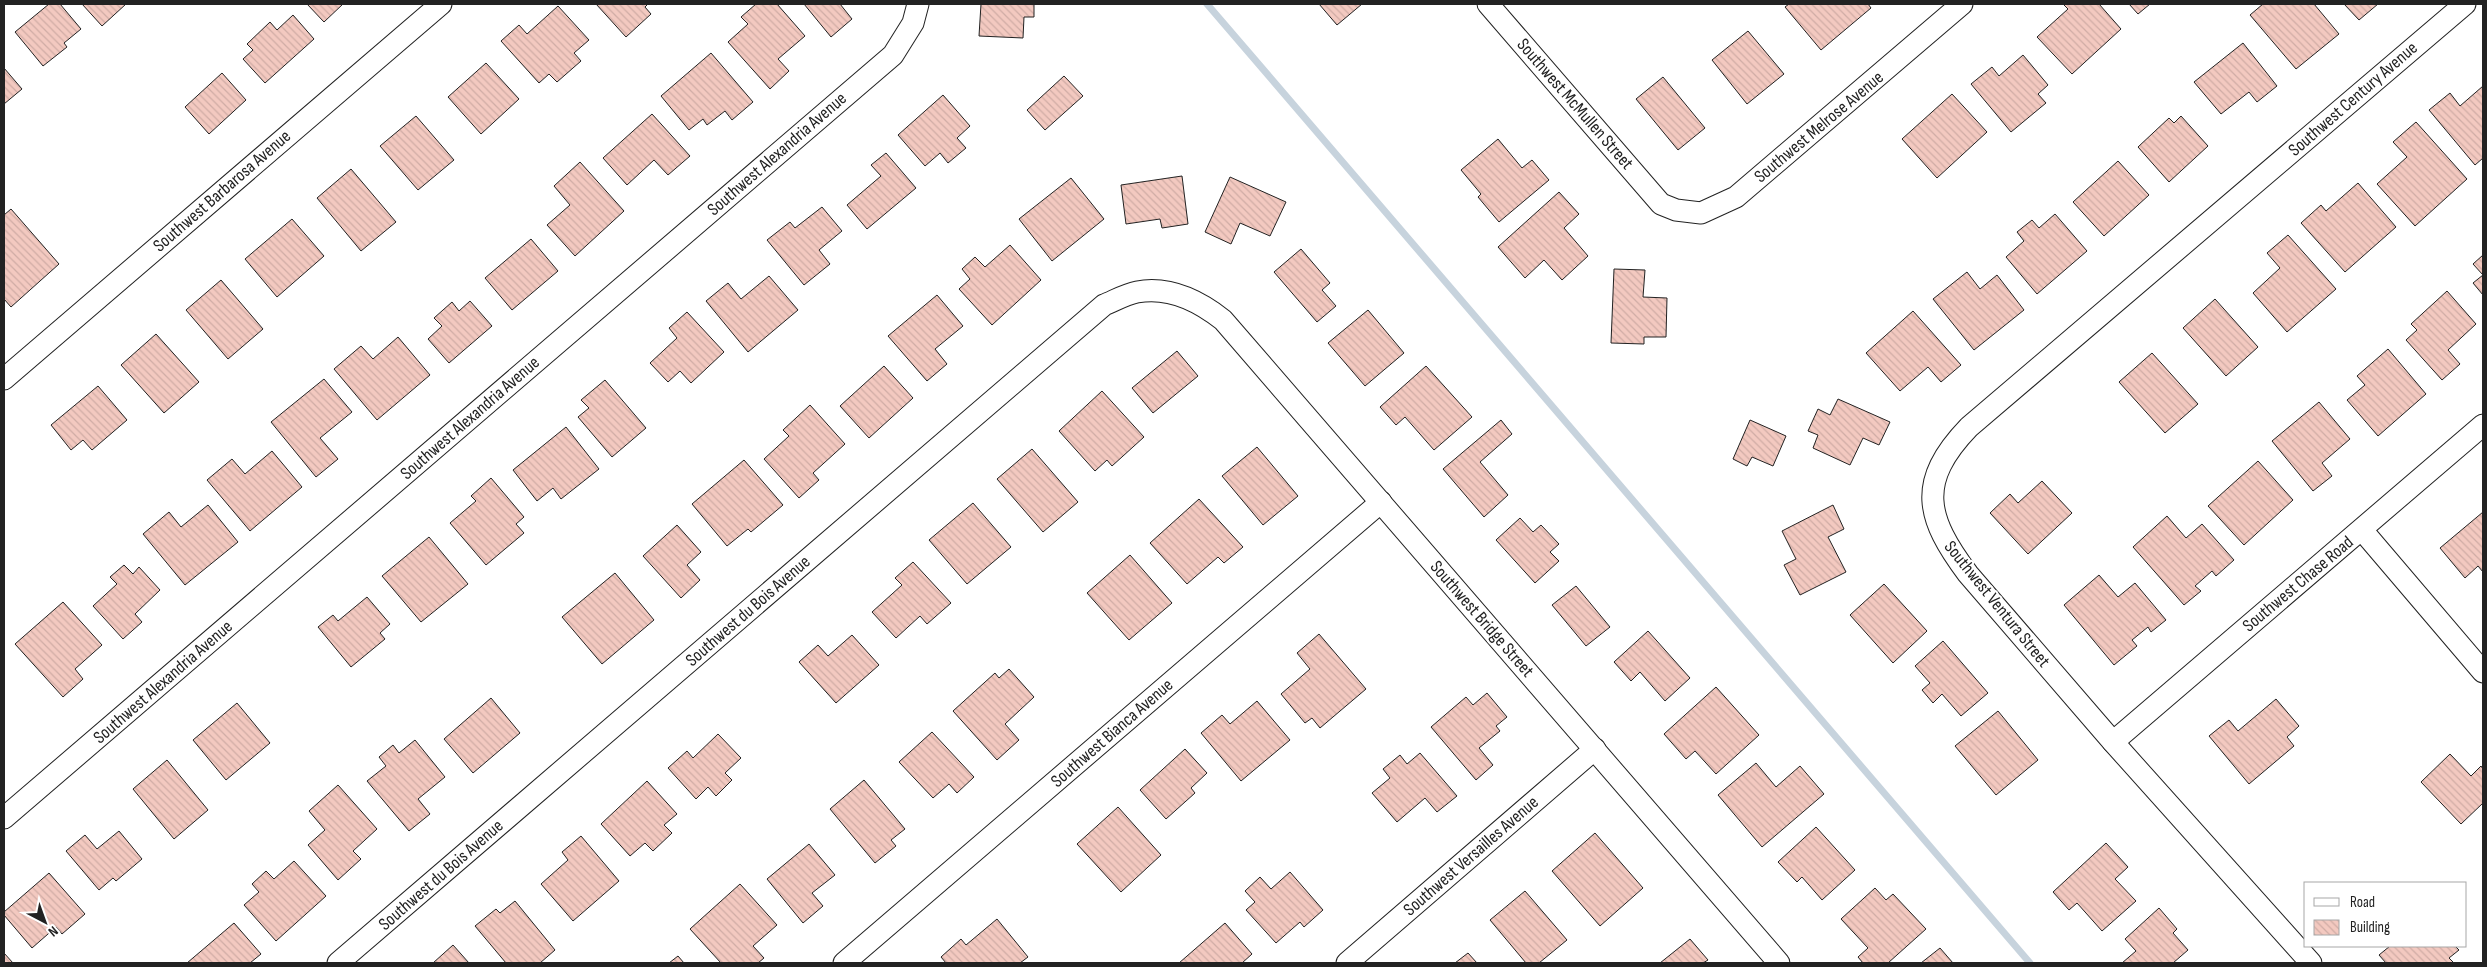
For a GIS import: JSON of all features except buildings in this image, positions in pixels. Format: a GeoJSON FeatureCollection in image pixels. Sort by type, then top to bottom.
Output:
{"type":"FeatureCollection","features":[{"type":"Feature","properties":{"kind":"street","name":"Southwest Barbarosa Avenue"},"geometry":{"type":"LineString","coordinates":[[4,379],[441,4]]}},
{"type":"Feature","properties":{"kind":"street","name":"Southwest Alexandria Avenue"},"geometry":{"type":"LineString","coordinates":[[4,818],[893,55],[914,24],[918,4]]}},
{"type":"Feature","properties":{"kind":"street","name":"Southwest McMullen Street"},"geometry":{"type":"LineString","coordinates":[[1488,4],[1661,204]]}},
{"type":"Feature","properties":{"kind":"street","name":"Southwest Melrose Avenue"},"geometry":{"type":"LineString","coordinates":[[1661,204],[1676,210],[1701,213],[1736,197],[1962,4]]}},
{"type":"Feature","properties":{"kind":"street","name":"Southwest Century Avenue"},"geometry":{"type":"LineString","coordinates":[[2242,195],[2465,4]]}},
{"type":"Feature","properties":{"kind":"street","name":"Southwest Ventura Street"},"geometry":{"type":"LineString","coordinates":[[2242,195],[1969,427],[1951,445],[1934,485],[1932,503],[1938,528],[1950,550],[2113,742],[2311,963]]}},
{"type":"Feature","properties":{"kind":"street","name":"Southwest du Bois Avenue"},"geometry":{"type":"LineString","coordinates":[[338,963],[1104,305],[1137,292],[1172,293]]}},
{"type":"Feature","properties":{"kind":"street","name":"Southwest Bridge Street"},"geometry":{"type":"LineString","coordinates":[[1172,293],[1200,302],[1223,320],[1779,963]]}},
{"type":"Feature","properties":{"kind":"street","name":"Southwest Chase Road"},"geometry":{"type":"LineString","coordinates":[[2113,742],[2483,425]]}},
{"type":"Feature","properties":{"kind":"street","name":"Southwest Bianca Avenue"},"geometry":{"type":"LineString","coordinates":[[844,963],[1380,502]]}},
{"type":"Feature","properties":{"kind":"street"},"geometry":{"type":"LineString","coordinates":[[2362,530],[2483,672]]}},
{"type":"Feature","properties":{"kind":"street","name":"Southwest Versailles Avenue"},"geometry":{"type":"LineString","coordinates":[[1347,963],[1595,749]]}},
{"type":"Feature","properties":{"kind":"waterway"},"geometry":{"type":"LineString","coordinates":[[1207,4],[2030,963]]}}]}
